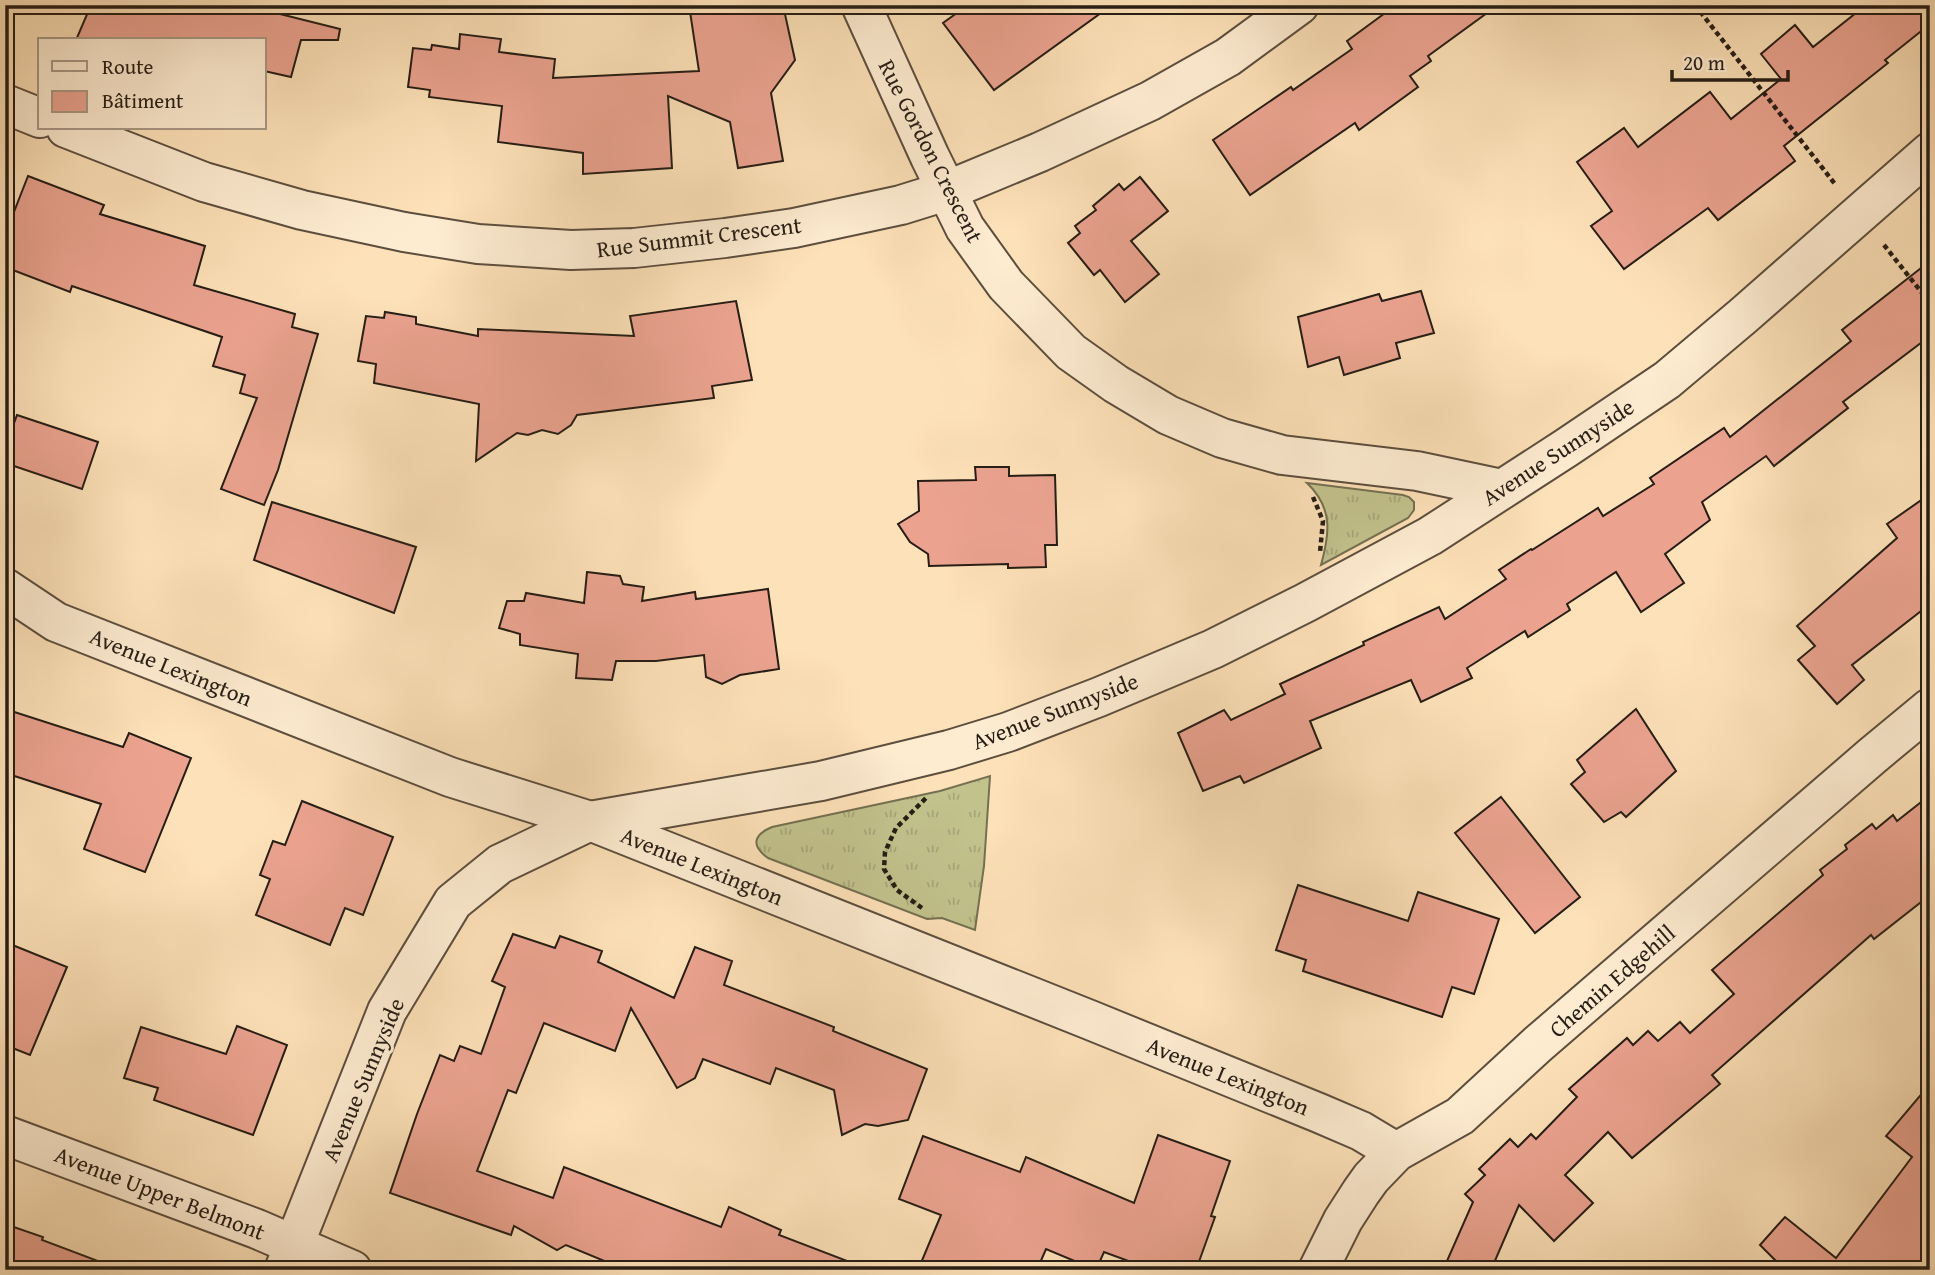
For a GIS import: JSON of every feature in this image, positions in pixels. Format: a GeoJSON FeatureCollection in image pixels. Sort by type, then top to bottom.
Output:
{"type":"FeatureCollection","features":[{"type":"Feature","properties":{"kind":"street","name":"Rue Gordon Crescent"},"geometry":{"type":"LineString","coordinates":[[861,5],[965,228],[1006,285],[1071,352],[1116,384],[1168,415],[1222,438],[1282,455],[1417,471],[1502,489]]}},
{"type":"Feature","properties":{"kind":"street","name":"Rue Summit Crescent"},"geometry":{"type":"LineString","coordinates":[[71,130],[204,182],[302,210],[404,232],[478,244],[571,250],[634,248],[794,228],[901,205],[946,191],[1040,152],[1150,101],[1228,57],[1298,5]]}},
{"type":"Feature","properties":{"kind":"street"},"geometry":{"type":"LineString","coordinates":[[5,104],[38,117]]}},
{"type":"Feature","properties":{"kind":"street","name":"Avenue Sunnyside"},"geometry":{"type":"LineString","coordinates":[[289,1258],[387,1011],[453,902],[500,864],[590,821],[821,781],[937,753],[1008,732],[1213,649],[1430,536],[1667,380],[1930,152]]}},
{"type":"Feature","properties":{"kind":"street","name":"Avenue Lexington"},"geometry":{"type":"LineString","coordinates":[[5,589],[56,622],[450,778],[590,821],[1330,1118],[1361,1131],[1396,1152]]}},
{"type":"Feature","properties":{"kind":"street","name":"Chemin Edgehill"},"geometry":{"type":"LineString","coordinates":[[1318,1270],[1343,1220],[1361,1192],[1396,1152],[1460,1116],[1538,1044],[1930,708]]}},
{"type":"Feature","properties":{"kind":"street","name":"Avenue Upper Belmont"},"geometry":{"type":"LineString","coordinates":[[5,1135],[257,1229],[289,1258],[352,1270]]}},
{"type":"Feature","properties":{"kind":"path"},"geometry":{"type":"LineString","coordinates":[[1695,5],[1839,189]]}},
{"type":"Feature","properties":{"kind":"path"},"geometry":{"type":"LineString","coordinates":[[1879,239],[1930,303]]}},
{"type":"Feature","properties":{"kind":"path"},"geometry":{"type":"LineString","coordinates":[[1308,491],[1315,500],[1322,521],[1319,555]]}},
{"type":"Feature","properties":{"kind":"path"},"geometry":{"type":"LineString","coordinates":[[929,914],[897,890],[884,869],[885,852],[896,828],[932,793]]}},
{"type":"Feature","properties":{"kind":"green space"},"geometry":{"type":"Polygon","coordinates":[[[1307,483],[1403,495],[1414,502],[1414,510],[1408,518],[1321,565],[1327,521],[1321,502],[1307,483]]]}},
{"type":"Feature","properties":{"kind":"green space"},"geometry":{"type":"Polygon","coordinates":[[[990,776],[984,866],[975,930],[942,918],[927,919],[768,858],[757,845],[758,837],[772,827],[940,791],[990,776]]]}},
{"type":"Feature","properties":{"kind":"building"},"geometry":{"type":"Polygon","coordinates":[[[91,5],[282,5],[280,14],[340,29],[338,40],[301,40],[291,77],[266,71],[266,38],[77,38],[91,5]]]}},
{"type":"Feature","properties":{"kind":"building"},"geometry":{"type":"Polygon","coordinates":[[[689,5],[783,5],[795,60],[771,93],[783,161],[738,168],[730,122],[668,96],[672,168],[583,174],[583,153],[498,142],[502,106],[429,97],[430,90],[408,87],[413,48],[431,50],[432,45],[459,49],[460,34],[501,39],[499,52],[555,59],[553,78],[699,71],[689,5]]]}},
{"type":"Feature","properties":{"kind":"building"},"geometry":{"type":"Polygon","coordinates":[[[968,5],[1112,5],[994,90],[943,23],[968,5]]]}},
{"type":"Feature","properties":{"kind":"building"},"geometry":{"type":"Polygon","coordinates":[[[1396,5],[1498,5],[1428,56],[1431,61],[1410,76],[1418,87],[1359,130],[1355,123],[1250,195],[1213,140],[1352,49],[1347,41],[1396,5]]]}},
{"type":"Feature","properties":{"kind":"building"},"geometry":{"type":"Polygon","coordinates":[[[1866,5],[1930,5],[1930,24],[1885,60],[1888,63],[1784,146],[1795,161],[1718,220],[1708,208],[1624,269],[1591,226],[1612,211],[1577,162],[1624,128],[1638,147],[1710,92],[1731,119],[1781,79],[1761,54],[1795,25],[1813,47],[1866,5]]]}},
{"type":"Feature","properties":{"kind":"building"},"geometry":{"type":"Polygon","coordinates":[[[28,176],[104,205],[100,214],[205,246],[194,285],[295,314],[292,327],[318,334],[278,470],[264,505],[221,489],[257,398],[240,393],[245,375],[213,366],[222,337],[72,286],[70,292],[5,267],[5,235],[28,176]]]}},
{"type":"Feature","properties":{"kind":"building"},"geometry":{"type":"Polygon","coordinates":[[[1140,177],[1168,211],[1131,241],[1159,274],[1125,302],[1100,270],[1094,275],[1068,243],[1080,233],[1075,226],[1096,210],[1093,206],[1119,184],[1124,190],[1140,177]]]}},
{"type":"Feature","properties":{"kind":"building"},"geometry":{"type":"Polygon","coordinates":[[[1930,261],[1930,336],[1843,402],[1848,408],[1774,466],[1766,456],[1702,502],[1710,520],[1665,554],[1684,583],[1641,612],[1616,572],[1567,604],[1570,610],[1528,637],[1525,631],[1467,668],[1472,678],[1421,702],[1411,680],[1310,721],[1321,748],[1244,783],[1240,776],[1203,791],[1178,733],[1224,710],[1231,720],[1285,694],[1280,684],[1439,607],[1445,619],[1506,579],[1499,570],[1531,549],[1598,508],[1603,516],[1654,484],[1650,478],[1724,428],[1730,437],[1851,341],[1842,330],[1930,261]]]}},
{"type":"Feature","properties":{"kind":"building"},"geometry":{"type":"Polygon","coordinates":[[[1421,291],[1434,333],[1396,343],[1400,358],[1344,375],[1339,357],[1308,367],[1298,317],[1379,294],[1382,301],[1421,291]]]}},
{"type":"Feature","properties":{"kind":"building"},"geometry":{"type":"Polygon","coordinates":[[[736,301],[752,380],[712,386],[714,398],[577,415],[571,425],[558,434],[542,430],[528,435],[517,433],[476,461],[479,404],[374,383],[376,364],[358,361],[366,316],[384,318],[385,312],[416,317],[416,324],[478,336],[478,329],[634,336],[630,316],[736,301]]]}},
{"type":"Feature","properties":{"kind":"building"},"geometry":{"type":"Polygon","coordinates":[[[17,415],[98,442],[82,489],[5,463],[5,448],[17,415]]]}},
{"type":"Feature","properties":{"kind":"building"},"geometry":{"type":"Polygon","coordinates":[[[975,467],[1009,467],[1009,476],[1055,475],[1057,545],[1045,545],[1046,567],[1008,568],[1008,564],[929,566],[928,554],[910,542],[898,524],[919,511],[918,481],[976,480],[975,467]]]}},
{"type":"Feature","properties":{"kind":"building"},"geometry":{"type":"Polygon","coordinates":[[[1930,494],[1930,604],[1852,665],[1864,680],[1837,704],[1798,660],[1815,646],[1797,626],[1897,538],[1887,524],[1930,494]]]}},
{"type":"Feature","properties":{"kind":"building"},"geometry":{"type":"Polygon","coordinates":[[[272,502],[416,547],[394,613],[254,560],[272,502]]]}},
{"type":"Feature","properties":{"kind":"building"},"geometry":{"type":"Polygon","coordinates":[[[587,572],[620,576],[623,584],[644,587],[642,601],[695,592],[696,599],[768,589],[779,669],[740,675],[722,684],[706,677],[704,655],[656,661],[616,661],[612,680],[576,678],[578,654],[520,645],[520,634],[499,628],[507,601],[524,601],[526,593],[584,603],[587,572]]]}},
{"type":"Feature","properties":{"kind":"building"},"geometry":{"type":"Polygon","coordinates":[[[5,709],[123,747],[129,733],[191,758],[145,872],[84,849],[101,804],[5,773],[5,709]]]}},
{"type":"Feature","properties":{"kind":"building"},"geometry":{"type":"Polygon","coordinates":[[[1636,709],[1676,771],[1626,817],[1621,812],[1604,822],[1571,784],[1585,772],[1577,760],[1636,709]]]}},
{"type":"Feature","properties":{"kind":"building"},"geometry":{"type":"Polygon","coordinates":[[[1930,795],[1930,895],[1874,939],[1871,935],[1712,1075],[1720,1084],[1632,1158],[1608,1132],[1565,1175],[1593,1203],[1554,1241],[1519,1205],[1491,1270],[1443,1270],[1473,1202],[1465,1194],[1485,1175],[1479,1169],[1510,1139],[1518,1147],[1531,1134],[1536,1139],[1577,1097],[1569,1089],[1627,1038],[1633,1045],[1648,1031],[1658,1041],[1680,1022],[1690,1033],[1734,994],[1712,970],[1823,875],[1820,870],[1847,849],[1845,845],[1872,824],[1876,829],[1893,815],[1897,821],[1930,795]]]}},
{"type":"Feature","properties":{"kind":"building"},"geometry":{"type":"Polygon","coordinates":[[[1501,797],[1580,897],[1535,933],[1455,833],[1501,797]]]}},
{"type":"Feature","properties":{"kind":"building"},"geometry":{"type":"Polygon","coordinates":[[[302,801],[393,837],[363,915],[345,908],[330,945],[256,915],[270,879],[260,875],[273,841],[285,845],[302,801]]]}},
{"type":"Feature","properties":{"kind":"building"},"geometry":{"type":"Polygon","coordinates":[[[1298,885],[1408,921],[1418,892],[1499,919],[1474,994],[1452,987],[1442,1017],[1303,971],[1306,960],[1276,950],[1298,885]]]}},
{"type":"Feature","properties":{"kind":"building"},"geometry":{"type":"Polygon","coordinates":[[[513,934],[555,948],[560,936],[602,951],[598,962],[674,998],[695,947],[732,961],[724,985],[834,1027],[833,1031],[927,1069],[908,1120],[878,1126],[865,1124],[842,1135],[834,1090],[776,1068],[770,1084],[703,1059],[695,1078],[677,1088],[631,1008],[615,1051],[544,1023],[516,1093],[508,1090],[477,1171],[553,1198],[564,1167],[721,1227],[729,1207],[781,1230],[779,1235],[863,1267],[862,1270],[626,1270],[566,1245],[557,1250],[514,1226],[511,1235],[390,1193],[440,1055],[454,1061],[460,1046],[481,1054],[505,987],[492,981],[513,934]]]}},
{"type":"Feature","properties":{"kind":"building"},"geometry":{"type":"Polygon","coordinates":[[[5,942],[67,967],[30,1055],[5,1045],[5,942]]]}},
{"type":"Feature","properties":{"kind":"building"},"geometry":{"type":"Polygon","coordinates":[[[237,1026],[287,1045],[253,1135],[154,1100],[158,1088],[124,1078],[141,1027],[226,1054],[237,1026]]]}},
{"type":"Feature","properties":{"kind":"building"},"geometry":{"type":"Polygon","coordinates":[[[1930,1084],[1930,1270],[1785,1270],[1760,1245],[1785,1217],[1836,1258],[1912,1157],[1886,1136],[1930,1084]]]}},
{"type":"Feature","properties":{"kind":"building"},"geometry":{"type":"Polygon","coordinates":[[[1158,1135],[1230,1161],[1211,1216],[1215,1217],[1196,1270],[1153,1270],[1104,1252],[1096,1270],[1046,1249],[1037,1270],[918,1270],[941,1215],[899,1199],[923,1136],[1020,1172],[1026,1157],[1134,1203],[1158,1135]]]}},
{"type":"Feature","properties":{"kind":"building"},"geometry":{"type":"Polygon","coordinates":[[[5,1224],[114,1267],[113,1270],[5,1270],[5,1224]]]}}]}
